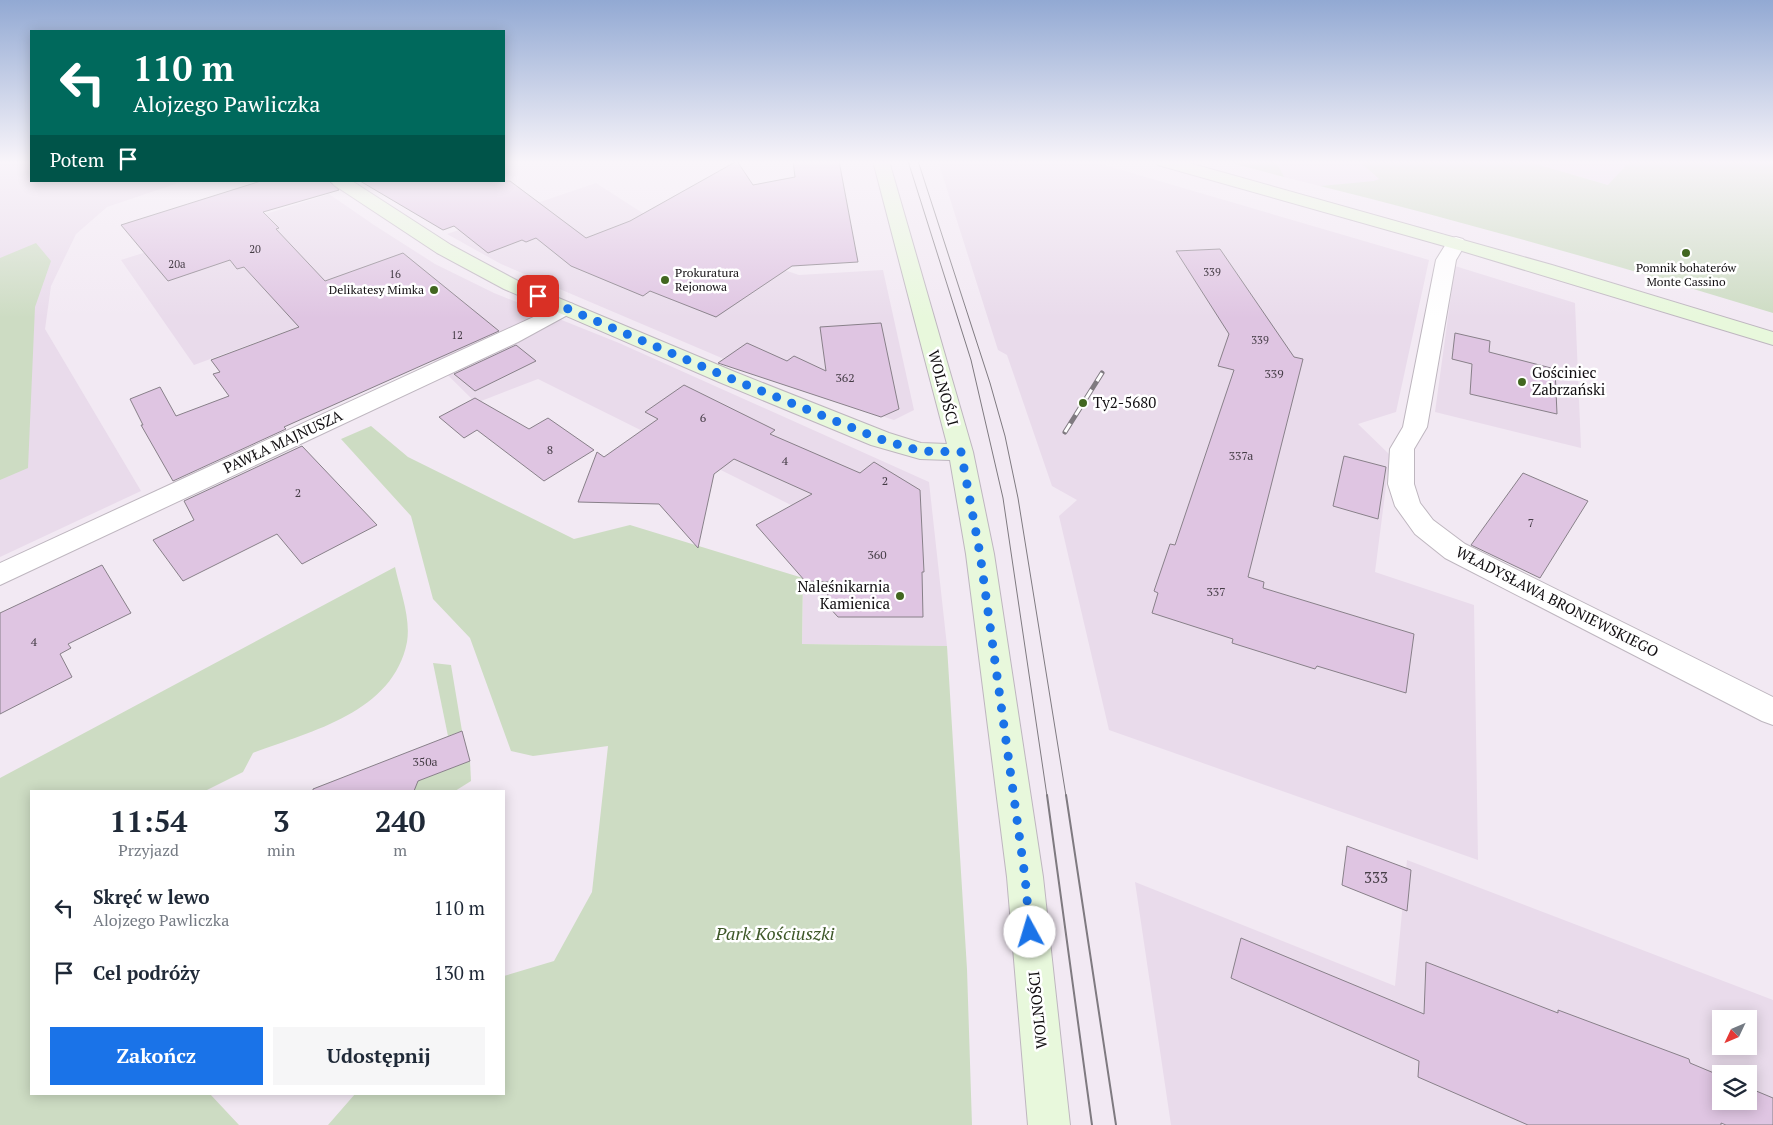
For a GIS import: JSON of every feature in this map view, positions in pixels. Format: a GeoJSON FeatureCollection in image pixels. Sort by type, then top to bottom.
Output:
{"type":"FeatureCollection","features":[{"type":"Feature","properties":{"kind":"street"},"geometry":{"type":"LineString","coordinates":[[391,214],[473,266],[735,380],[880,439],[920,451],[961,452]]}},
{"type":"Feature","properties":{"kind":"street","name":"WOLNOŚCI"},"geometry":{"type":"LineString","coordinates":[[895,214],[961,452],[980,554],[1025,877],[1049,1125]]}},
{"type":"Feature","properties":{"kind":"street"},"geometry":{"type":"LineString","coordinates":[[1351,214],[1646,298],[1773,338]]}},
{"type":"Feature","properties":{"kind":"street","name":"WŁADYSŁAWA BRONIEWSKIEGO"},"geometry":{"type":"LineString","coordinates":[[1456,243],[1446,260],[1416,427],[1402,449],[1401,484],[1408,506],[1424,527],[1455,551],[1773,712]]}},
{"type":"Feature","properties":{"kind":"street","name":"PAWŁA MAJNUSZA"},"geometry":{"type":"LineString","coordinates":[[0,575],[510,337],[566,308]]}},
{"type":"Feature","properties":{"kind":"shaded area"},"geometry":{"type":"Polygon","coordinates":[[[0,214],[100,214],[76,234],[51,286],[45,329],[141,491],[0,557],[0,214]]]}},
{"type":"Feature","properties":{"kind":"shaded area"},"geometry":{"type":"Polygon","coordinates":[[[268,214],[357,214],[435,264],[494,293],[619,343],[929,482],[947,646],[802,644],[805,512],[538,379],[476,403],[372,300],[194,365],[121,260],[268,214]]]}},
{"type":"Feature","properties":{"kind":"shaded area"},"geometry":{"type":"Polygon","coordinates":[[[507,214],[643,214],[672,232],[799,275],[883,270],[914,410],[894,420],[783,384],[501,264],[447,234],[507,214]]]}},
{"type":"Feature","properties":{"kind":"shaded area"},"geometry":{"type":"Polygon","coordinates":[[[955,214],[1270,214],[1429,260],[1396,412],[1358,424],[1390,455],[1375,572],[1474,605],[1478,860],[1109,730],[1059,516],[1077,500],[1052,486],[1007,355],[998,350],[955,214]]]}},
{"type":"Feature","properties":{"kind":"shaded area"},"geometry":{"type":"Polygon","coordinates":[[[1455,266],[1575,303],[1581,448],[1435,412],[1455,266]]]}},
{"type":"Feature","properties":{"kind":"shaded area"},"geometry":{"type":"Polygon","coordinates":[[[1407,860],[1773,1000],[1773,1125],[1171,1125],[1135,882],[1395,986],[1407,860]]]}},
{"type":"Feature","properties":{"kind":"green space"},"geometry":{"type":"Polygon","coordinates":[[[1428,214],[1773,214],[1773,313],[1547,246],[1428,214]]]}},
{"type":"Feature","properties":{"kind":"green space"},"geometry":{"type":"Polygon","coordinates":[[[36,243],[51,261],[35,307],[28,468],[0,480],[0,258],[36,243]]]}},
{"type":"Feature","properties":{"kind":"green space","name":"Park Kościuszki"},"geometry":{"type":"Polygon","coordinates":[[[371,426],[408,457],[574,539],[630,525],[803,578],[802,644],[947,646],[967,969],[972,1125],[328,1125],[354,1095],[505,1095],[505,976],[554,961],[592,892],[608,746],[533,756],[511,751],[470,638],[433,599],[411,516],[341,439],[371,426]]]}},
{"type":"Feature","properties":{"kind":"green space"},"geometry":{"type":"Polygon","coordinates":[[[395,567],[408,623],[407,642],[399,666],[385,686],[367,703],[346,716],[324,727],[253,753],[243,772],[207,790],[30,790],[30,1095],[211,1095],[239,1125],[0,1125],[0,778],[395,567]]]}},
{"type":"Feature","properties":{"kind":"green space"},"geometry":{"type":"Polygon","coordinates":[[[433,663],[451,665],[462,731],[448,736],[433,663]]]}},
{"type":"Feature","properties":{"kind":"green space"},"geometry":{"type":"Polygon","coordinates":[[[470,761],[471,781],[457,790],[414,790],[418,781],[470,761]]]}},
{"type":"Feature","properties":{"kind":"building"},"geometry":{"type":"Polygon","coordinates":[[[158,214],[264,214],[279,228],[276,229],[325,281],[403,253],[499,331],[284,427],[286,429],[173,481],[141,425],[143,425],[130,399],[160,387],[176,416],[229,396],[213,374],[220,372],[211,360],[299,327],[244,267],[237,269],[230,260],[168,281],[121,225],[158,214]]]}},
{"type":"Feature","properties":{"kind":"building"},"geometry":{"type":"Polygon","coordinates":[[[415,214],[553,214],[586,238],[630,221],[643,214],[849,214],[858,262],[792,266],[716,317],[650,291],[643,296],[571,266],[536,238],[526,242],[522,240],[488,253],[454,226],[443,230],[415,214]]]}},
{"type":"Feature","properties":{"kind":"building"},"geometry":{"type":"Polygon","coordinates":[[[1220,249],[1294,357],[1303,359],[1248,577],[1264,582],[1263,588],[1414,634],[1406,693],[1317,666],[1315,669],[1232,643],[1233,639],[1152,613],[1158,593],[1154,591],[1170,544],[1175,545],[1234,370],[1218,366],[1229,334],[1176,251],[1220,249]]]}},
{"type":"Feature","properties":{"kind":"building"},"geometry":{"type":"Polygon","coordinates":[[[881,323],[899,409],[881,417],[718,363],[747,343],[787,361],[794,356],[826,371],[820,327],[881,323]]]}},
{"type":"Feature","properties":{"kind":"building"},"geometry":{"type":"Polygon","coordinates":[[[1455,333],[1490,341],[1489,352],[1555,369],[1557,414],[1470,394],[1472,364],[1452,359],[1455,333]]]}},
{"type":"Feature","properties":{"kind":"building"},"geometry":{"type":"Polygon","coordinates":[[[516,345],[536,361],[475,391],[454,374],[516,345]]]}},
{"type":"Feature","properties":{"kind":"building"},"geometry":{"type":"Polygon","coordinates":[[[684,385],[775,430],[770,434],[860,473],[874,462],[920,490],[924,572],[922,572],[923,617],[838,617],[827,605],[829,582],[805,581],[756,525],[812,494],[734,459],[714,474],[698,548],[659,504],[578,502],[597,452],[604,457],[658,419],[645,412],[684,385]]]}},
{"type":"Feature","properties":{"kind":"building"},"geometry":{"type":"Polygon","coordinates":[[[475,398],[529,429],[548,418],[594,450],[544,481],[477,430],[464,438],[439,417],[475,398]]]}},
{"type":"Feature","properties":{"kind":"building"},"geometry":{"type":"Polygon","coordinates":[[[302,446],[377,525],[302,564],[277,534],[183,581],[153,540],[194,520],[184,501],[302,446]]]}},
{"type":"Feature","properties":{"kind":"building"},"geometry":{"type":"Polygon","coordinates":[[[1344,456],[1386,467],[1378,519],[1333,506],[1344,456]]]}},
{"type":"Feature","properties":{"kind":"building"},"geometry":{"type":"Polygon","coordinates":[[[1523,473],[1588,501],[1540,578],[1471,545],[1523,473]]]}},
{"type":"Feature","properties":{"kind":"building"},"geometry":{"type":"Polygon","coordinates":[[[102,565],[131,613],[68,644],[71,648],[60,654],[72,677],[0,714],[0,613],[102,565]]]}},
{"type":"Feature","properties":{"kind":"building"},"geometry":{"type":"Polygon","coordinates":[[[462,731],[470,761],[418,781],[414,790],[313,789],[462,731]]]}},
{"type":"Feature","properties":{"kind":"building"},"geometry":{"type":"Polygon","coordinates":[[[1347,846],[1411,870],[1407,911],[1342,885],[1347,846]]]}},
{"type":"Feature","properties":{"kind":"building"},"geometry":{"type":"Polygon","coordinates":[[[1241,938],[1424,1014],[1426,962],[1558,1013],[1558,1010],[1689,1059],[1690,1063],[1712,1072],[1712,1110],[1757,1110],[1757,1091],[1773,1098],[1773,1125],[1726,1125],[1721,1123],[1721,1125],[1528,1125],[1418,1077],[1419,1061],[1231,978],[1241,938]]]}},
{"type":"Feature","properties":{"kind":"tram line"},"geometry":{"type":"LineString","coordinates":[[925,214],[971,360],[1003,498],[1047,796]]}},
{"type":"Feature","properties":{"kind":"tram line"},"geometry":{"type":"LineString","coordinates":[[935,214],[990,383],[1005,436],[1018,498],[1066,796]]}},
{"type":"Feature","properties":{"kind":"tram line"},"geometry":{"type":"LineString","coordinates":[[1047,795],[1092,1125]]}},
{"type":"Feature","properties":{"kind":"tram line"},"geometry":{"type":"LineString","coordinates":[[1066,795],[1116,1125]]}},
{"type":"Feature","properties":{"kind":"railway"},"geometry":{"type":"LineString","coordinates":[[1065,432],[1102,373]]}},
{"type":"Feature","properties":{"kind":"place","name":"Pomnik bohaterów Monte Cassino"},"geometry":{"type":"Point","coordinates":[1686,253]}},
{"type":"Feature","properties":{"kind":"place","name":"Prokuratura Rejonowa"},"geometry":{"type":"Point","coordinates":[665,280]}},
{"type":"Feature","properties":{"kind":"place","name":"Delikatesy Mimka"},"geometry":{"type":"Point","coordinates":[434,290]}},
{"type":"Feature","properties":{"kind":"place","name":"Gościniec Zabrzański"},"geometry":{"type":"Point","coordinates":[1522,382]}},
{"type":"Feature","properties":{"kind":"place","name":"Ty2-5680"},"geometry":{"type":"Point","coordinates":[1083,403]}},
{"type":"Feature","properties":{"kind":"place","name":"Naleśnikarnia Kamienica"},"geometry":{"type":"Point","coordinates":[900,596]}},
{"type":"Feature","properties":{"kind":"route"},"geometry":{"type":"LineString","coordinates":[[538,296],[727,377],[880,439],[920,451],[961,452],[980,554],[1025,877],[1030,932]]}}]}
